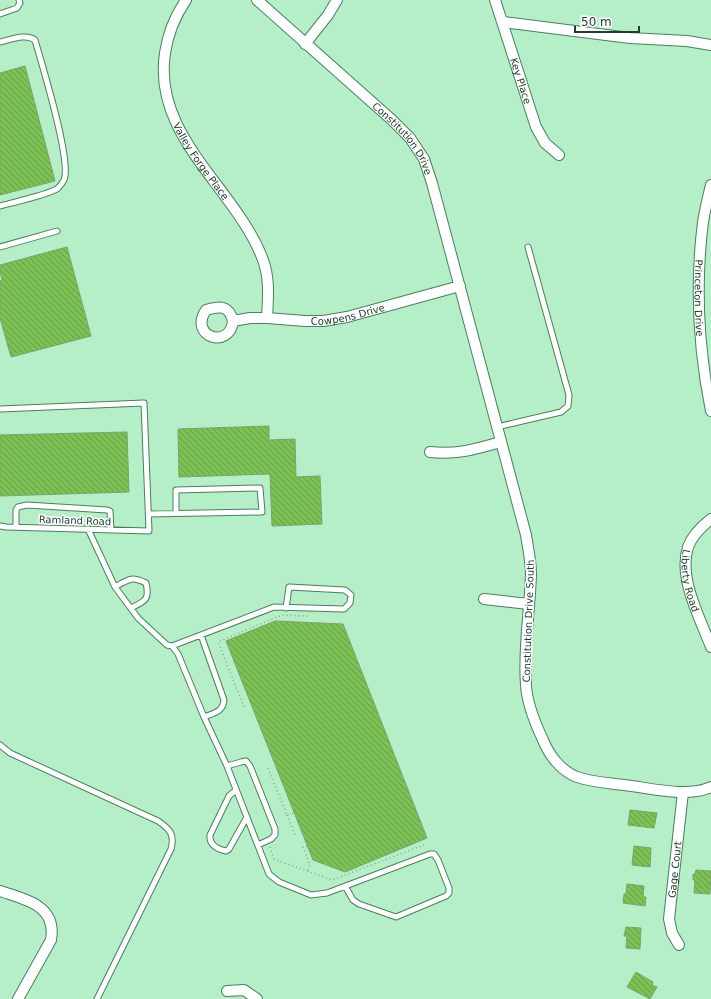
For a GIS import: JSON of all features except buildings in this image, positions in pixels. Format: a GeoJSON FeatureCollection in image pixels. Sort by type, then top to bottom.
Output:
{"type":"FeatureCollection","features":[{"type":"Feature","properties":{"kind":"street","name":"Valley Forge Place"},"geometry":{"type":"LineString","coordinates":[[186,0],[177,13],[168,39],[163,67],[165,90],[172,114],[182,135],[256,243],[264,262],[269,287],[267,318]]}},
{"type":"Feature","properties":{"kind":"street","name":"Constitution Drive"},"geometry":{"type":"LineString","coordinates":[[257,0],[392,120],[410,138],[424,159],[432,183],[470,324]]}},
{"type":"Feature","properties":{"kind":"street"},"geometry":{"type":"LineString","coordinates":[[305,44],[328,15],[337,0]]}},
{"type":"Feature","properties":{"kind":"street","name":"Key Place"},"geometry":{"type":"LineString","coordinates":[[495,0],[536,127],[545,143],[559,155]]}},
{"type":"Feature","properties":{"kind":"street"},"geometry":{"type":"LineString","coordinates":[[503,22],[630,38],[687,41],[711,45]]}},
{"type":"Feature","properties":{"kind":"street","name":"Princeton Drive"},"geometry":{"type":"LineString","coordinates":[[711,185],[704,220],[699,266],[698,305],[702,359],[711,411]]}},
{"type":"Feature","properties":{"kind":"street","name":"Cowpens Drive"},"geometry":{"type":"LineString","coordinates":[[233,321],[250,318],[267,318],[323,321],[460,286]]}},
{"type":"Feature","properties":{"kind":"street","name":"Constitution Drive South"},"geometry":{"type":"LineString","coordinates":[[470,324],[530,555],[531,573],[525,668],[526,686],[537,728],[547,750],[559,766],[576,776],[590,780],[683,792],[703,790],[711,787]]}},
{"type":"Feature","properties":{"kind":"street"},"geometry":{"type":"LineString","coordinates":[[430,452],[447,454],[464,452],[501,442]]}},
{"type":"Feature","properties":{"kind":"street","name":"Liberty Road"},"geometry":{"type":"LineString","coordinates":[[711,518],[699,529],[688,547],[686,568],[688,587],[711,647]]}},
{"type":"Feature","properties":{"kind":"street"},"geometry":{"type":"LineString","coordinates":[[484,599],[529,604]]}},
{"type":"Feature","properties":{"kind":"street","name":"Gage Court"},"geometry":{"type":"LineString","coordinates":[[679,945],[672,933],[669,919],[683,792]]}},
{"type":"Feature","properties":{"kind":"street"},"geometry":{"type":"LineString","coordinates":[[0,891],[37,905],[46,913],[52,924],[51,940],[18,999]]}},
{"type":"Feature","properties":{"kind":"street"},"geometry":{"type":"LineString","coordinates":[[227,991],[244,990],[258,999]]}},
{"type":"Feature","properties":{"kind":"lane"},"geometry":{"type":"LineString","coordinates":[[0,14],[17,8],[20,3],[19,0]]}},
{"type":"Feature","properties":{"kind":"lane"},"geometry":{"type":"LineString","coordinates":[[0,42],[25,37],[35,40],[61,140],[65,167],[64,180],[57,189],[0,206]]}},
{"type":"Feature","properties":{"kind":"lane"},"geometry":{"type":"LineString","coordinates":[[0,247],[57,231]]}},
{"type":"Feature","properties":{"kind":"lane"},"geometry":{"type":"LineString","coordinates":[[497,427],[561,412],[568,406],[569,395],[528,247]]}},
{"type":"Feature","properties":{"kind":"lane"},"geometry":{"type":"LineString","coordinates":[[0,409],[144,403],[149,514],[262,512],[260,488],[176,490],[176,513]]}},
{"type":"Feature","properties":{"kind":"lane"},"geometry":{"type":"LineString","coordinates":[[16,527],[16,510],[18,507],[28,505],[107,510],[110,511],[111,530]]}},
{"type":"Feature","properties":{"kind":"lane","name":"Ramland Road"},"geometry":{"type":"LineString","coordinates":[[0,526],[149,531],[149,514]]}},
{"type":"Feature","properties":{"kind":"lane"},"geometry":{"type":"LineString","coordinates":[[88,530],[115,587],[138,618],[167,645],[172,646],[178,654],[204,717],[227,766],[269,874],[279,882],[311,895],[327,893],[345,886],[430,854],[434,854],[438,860],[449,888],[449,893],[446,896],[396,918],[359,904],[354,900],[345,886]]}},
{"type":"Feature","properties":{"kind":"lane"},"geometry":{"type":"LineString","coordinates":[[115,587],[128,579],[137,579],[146,583],[148,593],[143,602],[131,608]]}},
{"type":"Feature","properties":{"kind":"lane"},"geometry":{"type":"LineString","coordinates":[[172,646],[274,607],[286,608],[344,609],[350,603],[351,595],[345,590],[289,587],[286,608]]}},
{"type":"Feature","properties":{"kind":"lane"},"geometry":{"type":"LineString","coordinates":[[200,635],[224,700],[224,706],[220,710],[204,717]]}},
{"type":"Feature","properties":{"kind":"lane"},"geometry":{"type":"LineString","coordinates":[[0,745],[10,753],[158,821],[166,826],[172,836],[173,842],[171,849],[97,999]]}},
{"type":"Feature","properties":{"kind":"lane"},"geometry":{"type":"LineString","coordinates":[[227,766],[246,761],[250,766],[275,829],[275,835],[258,845]]}},
{"type":"Feature","properties":{"kind":"lane"},"geometry":{"type":"LineString","coordinates":[[236,790],[229,796],[210,835],[209,840],[211,844],[221,850],[226,851],[229,849],[247,817]]}},
{"type":"Feature","properties":{"kind":"path"},"geometry":{"type":"LineString","coordinates":[[244,707],[218,642],[282,615],[310,616]]}},
{"type":"Feature","properties":{"kind":"path"},"geometry":{"type":"LineString","coordinates":[[268,768],[295,835]]}},
{"type":"Feature","properties":{"kind":"path"},"geometry":{"type":"LineString","coordinates":[[287,815],[294,812]]}},
{"type":"Feature","properties":{"kind":"path"},"geometry":{"type":"LineString","coordinates":[[267,841],[274,859],[332,880],[424,845]]}},
{"type":"Feature","properties":{"kind":"path"},"geometry":{"type":"LineString","coordinates":[[307,846],[303,847],[310,865],[308,871]]}}]}
